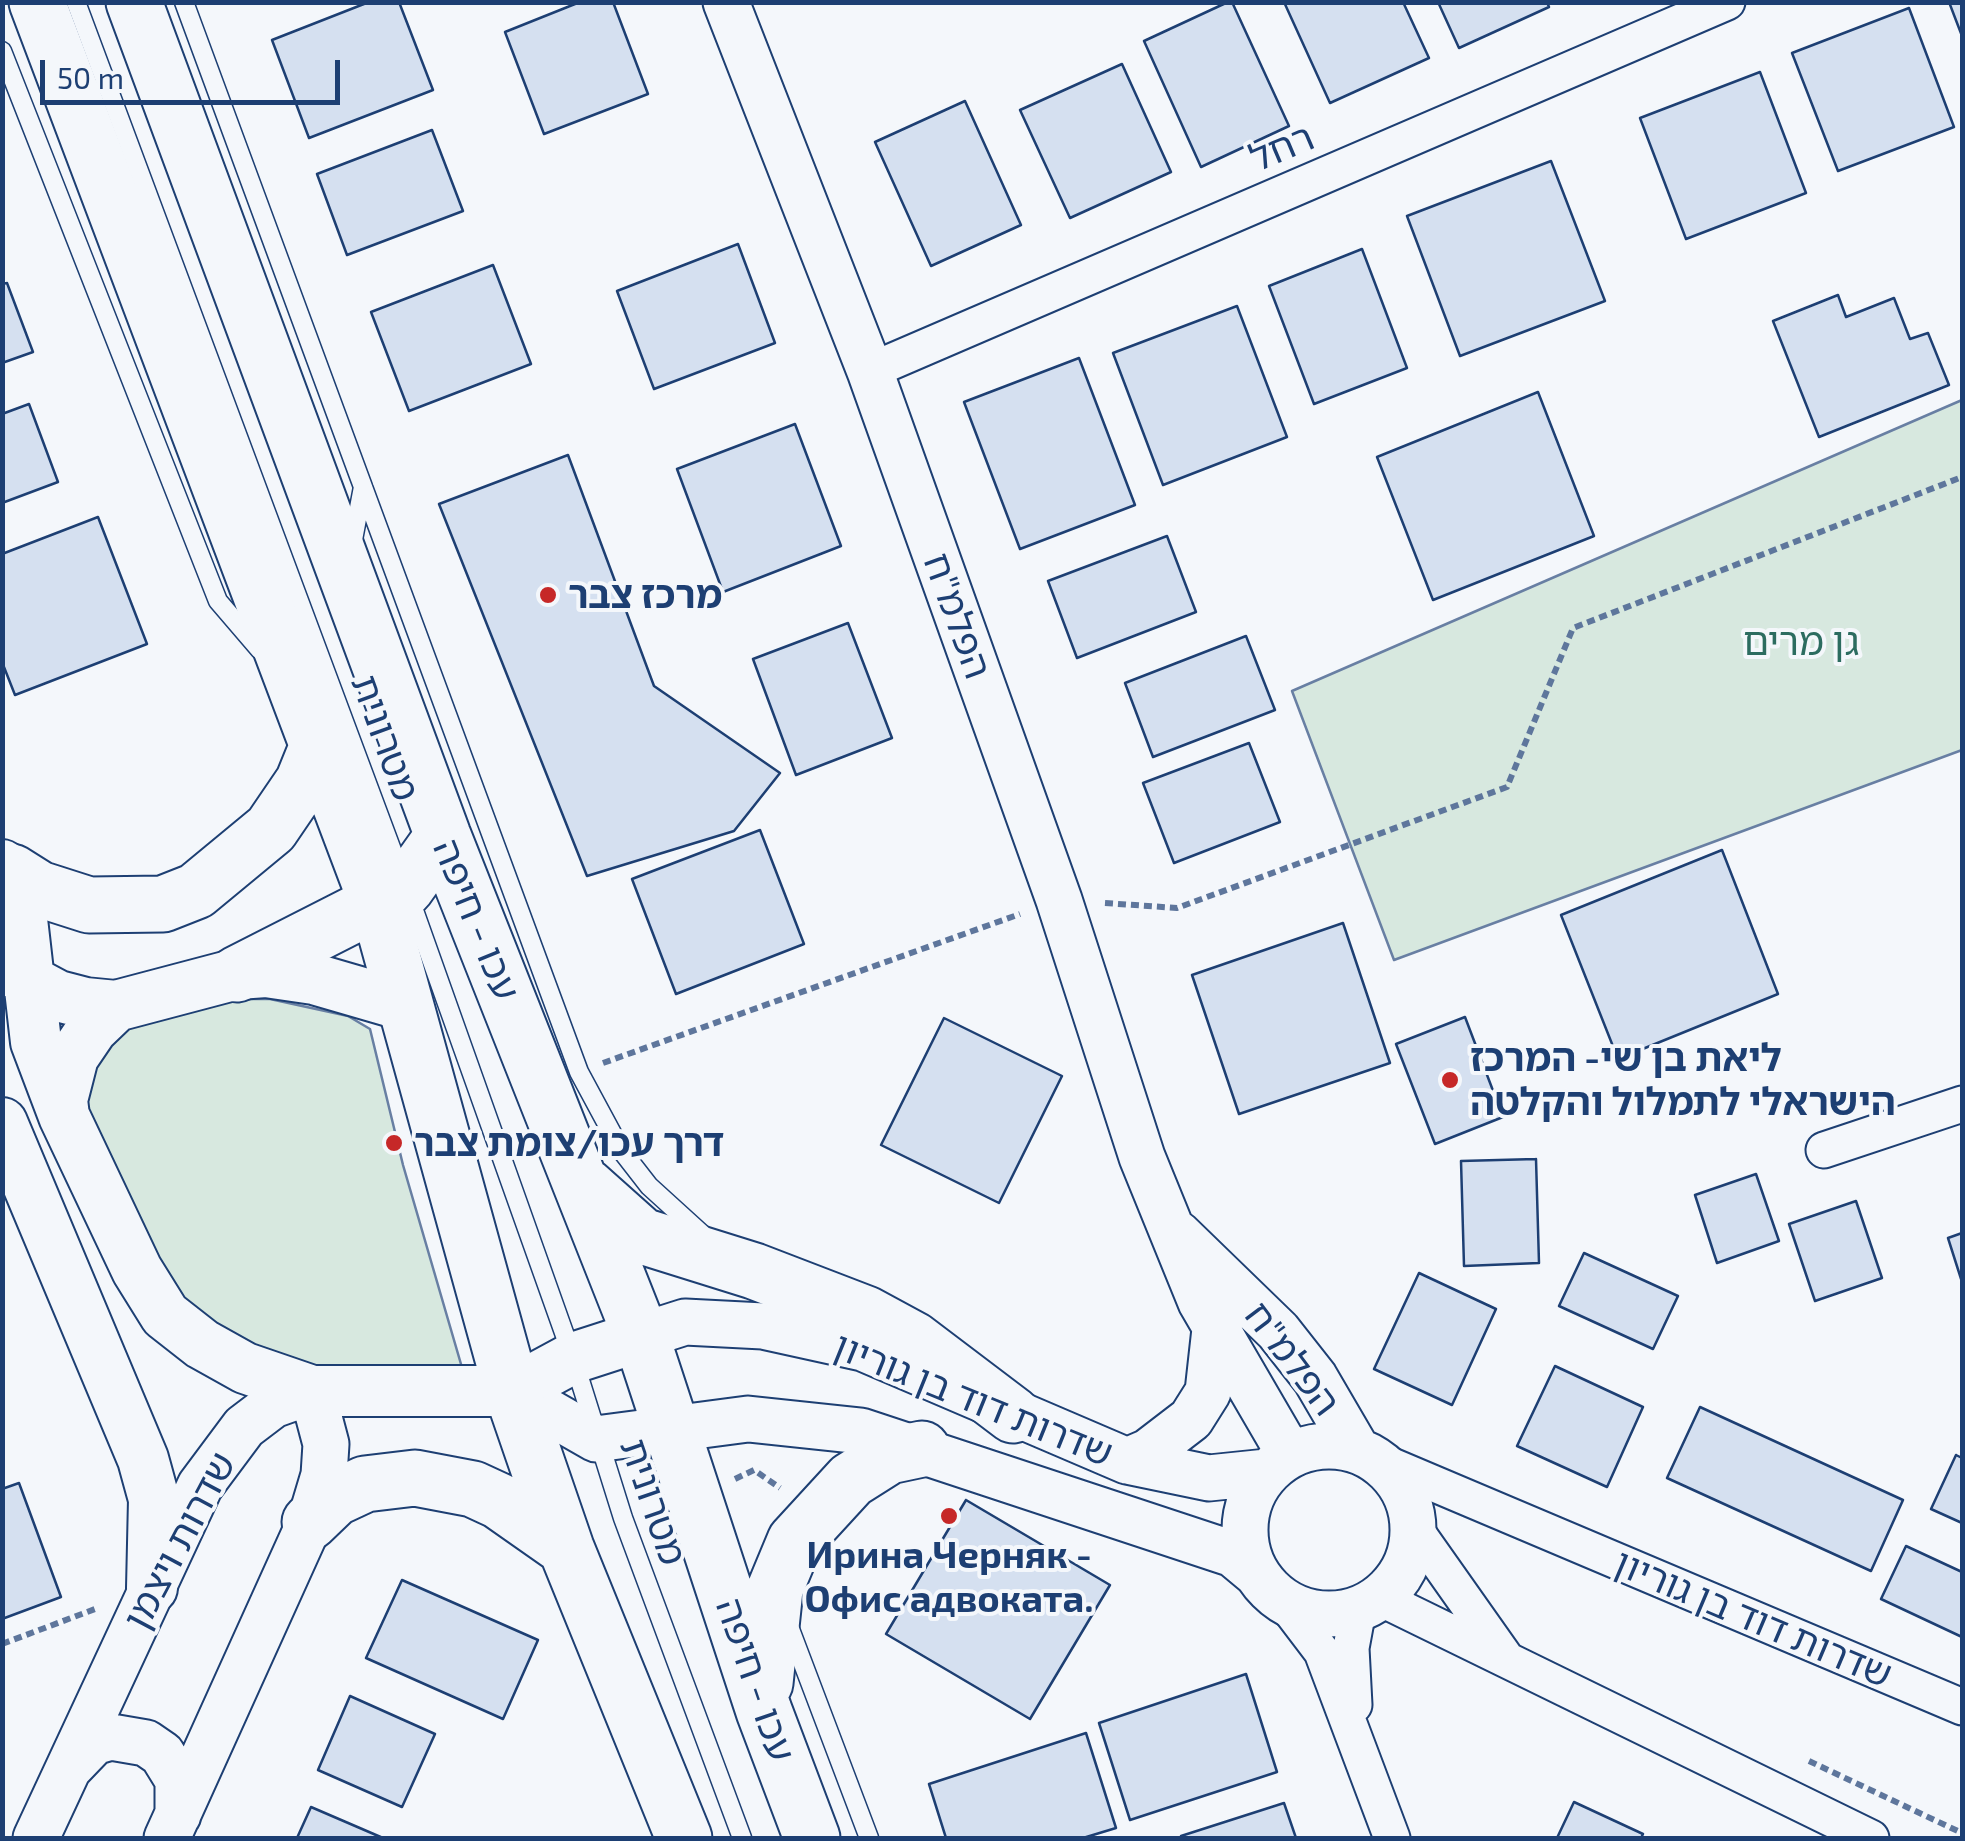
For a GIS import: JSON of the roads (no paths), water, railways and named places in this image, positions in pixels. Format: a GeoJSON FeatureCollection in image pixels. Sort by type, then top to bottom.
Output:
{"type":"FeatureCollection","features":[{"type":"Feature","properties":{"kind":"highway"},"geometry":{"type":"LineString","coordinates":[[37,2],[135,304],[310,721],[392,896],[407,1006],[512,1391],[566,1548],[684,1838]]}},
{"type":"Feature","properties":{"kind":"highway","name":"עכו - חיפה"},"geometry":{"type":"LineString","coordinates":[[134,2],[443,836],[641,1336],[764,1712],[812,1838]]}},
{"type":"Feature","properties":{"kind":"highway"},"geometry":{"type":"LineString","coordinates":[[7,868],[39,889],[89,905],[163,904],[196,891],[271,830],[303,782],[310,721]]}},
{"type":"Feature","properties":{"kind":"highway"},"geometry":{"type":"LineString","coordinates":[[237,974],[392,896],[443,836]]}},
{"type":"Feature","properties":{"kind":"highway"},"geometry":{"type":"LineString","coordinates":[[578,1176],[642,1236],[754,1270],[841,1304],[914,1340],[1013,1415]]}},
{"type":"Feature","properties":{"kind":"highway"},"geometry":{"type":"LineString","coordinates":[[764,1712],[775,1589],[795,1541],[851,1480],[889,1456],[922,1449]]}},
{"type":"Feature","properties":{"kind":"highway"},"geometry":{"type":"LineString","coordinates":[[310,1522],[335,1498],[365,1484],[415,1478],[473,1489],[500,1501],[566,1548]]}},
{"type":"Feature","properties":{"kind":"main road","name":"שדרות דוד בן גוריון"},"geometry":{"type":"LineString","coordinates":[[7,868],[22,913],[15,974],[36,1042],[64,1116],[137,1270],[165,1315],[245,1368],[312,1391],[512,1391],[573,1358],[641,1336]]}},
{"type":"Feature","properties":{"kind":"main road"},"geometry":{"type":"LineString","coordinates":[[15,974],[85,1003],[116,1006],[237,974],[314,978],[407,1006]]}},
{"type":"Feature","properties":{"kind":"main road"},"geometry":{"type":"LineString","coordinates":[[64,1116],[62,1100],[72,1057],[92,1029],[116,1006]]}},
{"type":"Feature","properties":{"kind":"main road"},"geometry":{"type":"LineString","coordinates":[[2,1123],[143,1460],[154,1499],[152,1588]]}},
{"type":"Feature","properties":{"kind":"street","name":"הפלמ\"ח"},"geometry":{"type":"LineString","coordinates":[[726,2],[870,371],[1059,900],[1142,1157],[1176,1233],[1184,1265],[1279,1463]]}},
{"type":"Feature","properties":{"kind":"street","name":"רחל"},"geometry":{"type":"LineString","coordinates":[[870,371],[1727,2]]}},
{"type":"Feature","properties":{"kind":"street"},"geometry":{"type":"LineString","coordinates":[[1824,1150],[1962,1104]]}},
{"type":"Feature","properties":{"kind":"street","name":"הפלמ\"ח"},"geometry":{"type":"LineString","coordinates":[[1176,1233],[1278,1331],[1367,1455]]}},
{"type":"Feature","properties":{"kind":"street","name":"שדרות דוד בן גוריון"},"geometry":{"type":"LineString","coordinates":[[641,1336],[685,1322],[762,1326],[863,1348],[1127,1461],[1209,1478],[1279,1463]]}},
{"type":"Feature","properties":{"kind":"street"},"geometry":{"type":"LineString","coordinates":[[1127,1461],[1148,1452],[1190,1418],[1208,1392],[1215,1329]]}},
{"type":"Feature","properties":{"kind":"street"},"geometry":{"type":"LineString","coordinates":[[172,1827],[310,1522],[324,1474],[326,1444],[312,1391]]}},
{"type":"Feature","properties":{"kind":"street","name":"שדרות ויצמן"},"geometry":{"type":"LineString","coordinates":[[36,1838],[200,1486],[244,1427],[273,1405],[312,1391]]}},
{"type":"Feature","properties":{"kind":"street","name":"שדרות דוד בן גוריון"},"geometry":{"type":"LineString","coordinates":[[512,1391],[596,1439],[748,1419],[788,1420],[861,1431],[1174,1538],[1233,1554],[1270,1588]]}},
{"type":"Feature","properties":{"kind":"street"},"geometry":{"type":"LineString","coordinates":[[1358,1741],[1351,1648],[1369,1604],[1398,1578],[1410,1554],[1414,1528],[1409,1502],[1396,1479],[1367,1455],[1335,1445],[1279,1463],[1246,1515],[1244,1539],[1270,1588],[1322,1652],[1392,1838]]}},
{"type":"Feature","properties":{"kind":"street","name":"שדרות דוד בן גוריון"},"geometry":{"type":"LineString","coordinates":[[1367,1455],[1962,1707]]}},
{"type":"Feature","properties":{"kind":"street"},"geometry":{"type":"LineString","coordinates":[[1414,1528],[1494,1647],[1512,1665]]}},
{"type":"Feature","properties":{"kind":"street"},"geometry":{"type":"LineString","coordinates":[[1270,1588],[1308,1612],[1334,1614],[1369,1604],[1512,1665],[1871,1838]]}},
{"type":"Feature","properties":{"kind":"street"},"geometry":{"type":"LineString","coordinates":[[68,1770],[94,1742],[111,1737],[146,1744],[162,1754],[178,1780],[172,1827]]}},
{"type":"Feature","properties":{"kind":"lane","name":"מטרונית"},"geometry":{"type":"LineString","coordinates":[[76,2],[392,896],[573,1358],[596,1439],[742,1838]]}},
{"type":"Feature","properties":{"kind":"lane"},"geometry":{"type":"LineString","coordinates":[[184,2],[579,1072],[622,1150],[649,1186],[711,1242],[754,1270]]}},
{"type":"Feature","properties":{"kind":"lane"},"geometry":{"type":"LineString","coordinates":[[2,52],[218,601],[310,721]]}},
{"type":"Feature","properties":{"kind":"lane"},"geometry":{"type":"LineString","coordinates":[[90,274],[135,304]]}},
{"type":"Feature","properties":{"kind":"lane"},"geometry":{"type":"LineString","coordinates":[[346,575],[363,486]]}},
{"type":"Feature","properties":{"kind":"lane"},"geometry":{"type":"LineString","coordinates":[[775,1589],[869,1838]]}},
{"type":"Feature","properties":{"kind":"place","name":"מרכז צבר"},"geometry":{"type":"Point","coordinates":[548,595]}},
{"type":"Feature","properties":{"kind":"place","name":"ליאת בן שי- המרכז הישראלי לתמלול והקלטה"},"geometry":{"type":"Point","coordinates":[1450,1080]}},
{"type":"Feature","properties":{"kind":"place","name":"דרך עכו/צומת צבר"},"geometry":{"type":"Point","coordinates":[394,1143]}},
{"type":"Feature","properties":{"kind":"place","name":"Ирина Черняк - Офис адвоката."},"geometry":{"type":"Point","coordinates":[949,1516]}},
{"type":"Feature","properties":{"kind":"park label","name":"גן מרים"},"geometry":{"type":"Point","coordinates":[1801,642]}}]}
